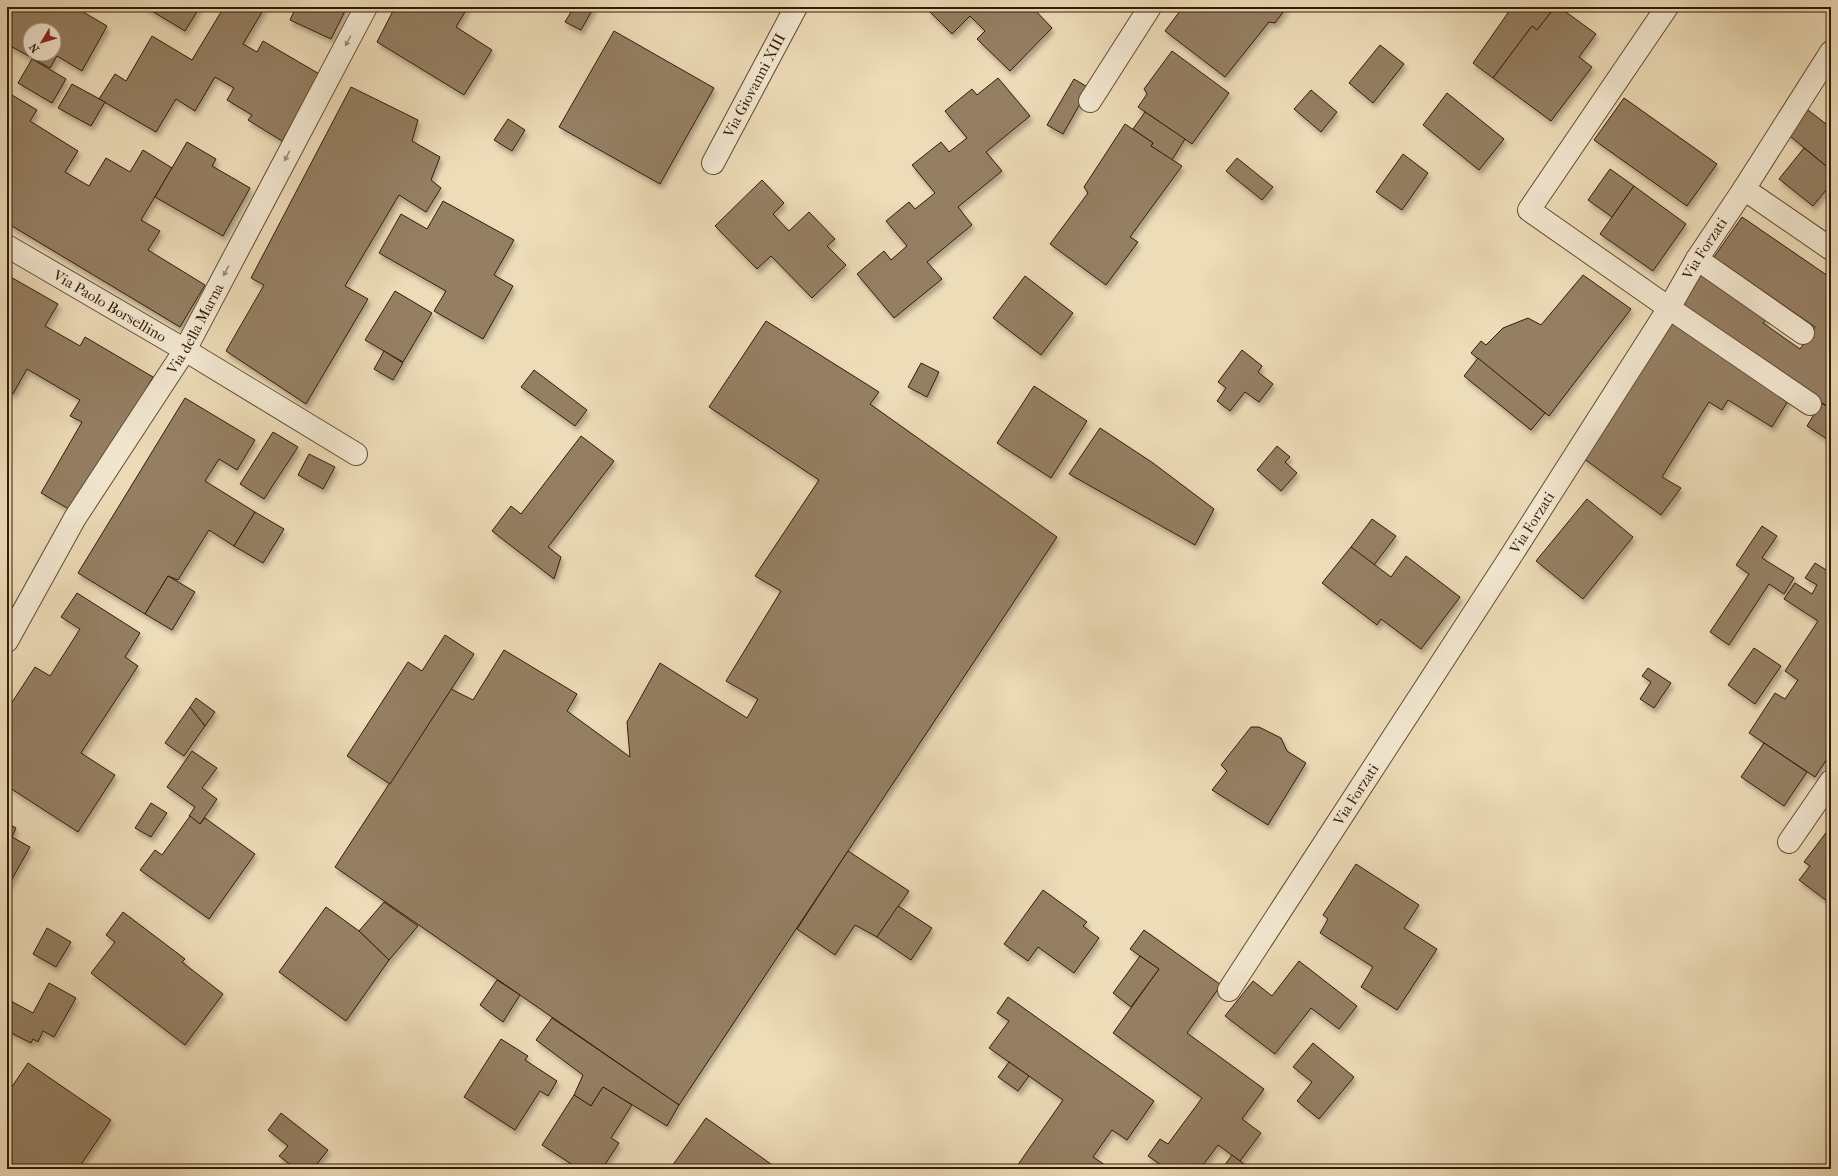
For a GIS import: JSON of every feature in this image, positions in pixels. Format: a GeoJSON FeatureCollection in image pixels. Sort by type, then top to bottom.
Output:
{"type":"FeatureCollection","features":[{"type":"Feature","properties":{"kind":"street","name":"Via della Marna"},"geometry":{"type":"LineString","coordinates":[[7,641],[75,518],[185,350],[366,7]]}},
{"type":"Feature","properties":{"kind":"street","name":"Via Giovanni XIII"},"geometry":{"type":"LineString","coordinates":[[713,163],[796,7]]}},
{"type":"Feature","properties":{"kind":"street"},"geometry":{"type":"LineString","coordinates":[[1090,101],[1150,7]]}},
{"type":"Feature","properties":{"kind":"street"},"geometry":{"type":"LineString","coordinates":[[1667,7],[1529,210],[1668,308],[1810,404]]}},
{"type":"Feature","properties":{"kind":"street","name":"Via Forzati"},"geometry":{"type":"LineString","coordinates":[[1229,990],[1507,562],[1668,308],[1697,259],[1744,189],[1831,52]]}},
{"type":"Feature","properties":{"kind":"street"},"geometry":{"type":"LineString","coordinates":[[1744,189],[1831,250]]}},
{"type":"Feature","properties":{"kind":"street","name":"Via Paolo Borsellino"},"geometry":{"type":"LineString","coordinates":[[7,246],[185,350],[356,454]]}},
{"type":"Feature","properties":{"kind":"street"},"geometry":{"type":"LineString","coordinates":[[1697,259],[1803,333]]}},
{"type":"Feature","properties":{"kind":"street"},"geometry":{"type":"LineString","coordinates":[[1789,842],[1831,781]]}},
{"type":"Feature","properties":{"kind":"building"},"geometry":{"type":"Polygon","coordinates":[[[8,7],[80,7],[78,9],[107,26],[82,71],[62,59],[62,22],[22,22],[22,52],[7,44],[8,7]]]}},
{"type":"Feature","properties":{"kind":"building"},"geometry":{"type":"Polygon","coordinates":[[[145,7],[200,7],[185,31],[145,7]]]}},
{"type":"Feature","properties":{"kind":"building"},"geometry":{"type":"Polygon","coordinates":[[[224,7],[265,7],[243,44],[257,52],[263,41],[321,75],[282,141],[248,120],[252,115],[227,100],[234,88],[215,77],[195,111],[176,99],[156,132],[99,99],[115,74],[126,81],[152,36],[192,60],[224,7]]]}},
{"type":"Feature","properties":{"kind":"building"},"geometry":{"type":"Polygon","coordinates":[[[296,7],[347,7],[331,39],[290,20],[296,7]]]}},
{"type":"Feature","properties":{"kind":"building"},"geometry":{"type":"Polygon","coordinates":[[[395,7],[468,7],[456,27],[492,50],[464,95],[377,42],[395,7]]]}},
{"type":"Feature","properties":{"kind":"building"},"geometry":{"type":"Polygon","coordinates":[[[574,7],[594,7],[581,30],[565,22],[574,7]]]}},
{"type":"Feature","properties":{"kind":"building"},"geometry":{"type":"Polygon","coordinates":[[[931,7],[1032,7],[1052,28],[1010,71],[977,39],[985,31],[970,16],[952,34],[928,10],[931,7]]]}},
{"type":"Feature","properties":{"kind":"building"},"geometry":{"type":"Polygon","coordinates":[[[1183,7],[1287,7],[1275,23],[1269,22],[1225,77],[1165,31],[1183,7]]]}},
{"type":"Feature","properties":{"kind":"building"},"geometry":{"type":"Polygon","coordinates":[[[1512,7],[1546,7],[1552,11],[1537,30],[1532,26],[1493,78],[1473,63],[1512,7]]]}},
{"type":"Feature","properties":{"kind":"building"},"geometry":{"type":"Polygon","coordinates":[[[1555,7],[1559,7],[1596,34],[1579,57],[1592,67],[1551,121],[1493,78],[1532,26],[1537,30],[1555,7]]]}},
{"type":"Feature","properties":{"kind":"building"},"geometry":{"type":"Polygon","coordinates":[[[614,31],[714,88],[660,184],[559,127],[614,31]]]}},
{"type":"Feature","properties":{"kind":"building"},"geometry":{"type":"Polygon","coordinates":[[[1380,45],[1404,64],[1373,103],[1349,83],[1380,45]]]}},
{"type":"Feature","properties":{"kind":"building"},"geometry":{"type":"Polygon","coordinates":[[[1172,51],[1229,93],[1192,144],[1138,107],[1147,94],[1144,89],[1172,51]]]}},
{"type":"Feature","properties":{"kind":"building"},"geometry":{"type":"Polygon","coordinates":[[[30,62],[37,62],[66,79],[52,103],[18,83],[30,62]]]}},
{"type":"Feature","properties":{"kind":"building"},"geometry":{"type":"Polygon","coordinates":[[[39,62],[54,62],[50,68],[39,62]]]}},
{"type":"Feature","properties":{"kind":"building"},"geometry":{"type":"Polygon","coordinates":[[[998,78],[1030,116],[986,152],[1002,171],[958,207],[972,225],[927,262],[942,279],[894,318],[857,274],[884,251],[891,260],[907,246],[886,221],[909,202],[915,209],[935,193],[912,165],[941,142],[949,152],[967,138],[945,111],[972,89],[977,95],[998,78]]]}},
{"type":"Feature","properties":{"kind":"building"},"geometry":{"type":"Polygon","coordinates":[[[1074,79],[1089,88],[1063,134],[1047,125],[1074,79]]]}},
{"type":"Feature","properties":{"kind":"building"},"geometry":{"type":"Polygon","coordinates":[[[72,84],[105,102],[91,126],[58,108],[72,84]]]}},
{"type":"Feature","properties":{"kind":"building"},"geometry":{"type":"Polygon","coordinates":[[[351,87],[418,120],[412,141],[440,157],[431,180],[441,188],[426,212],[399,195],[345,286],[368,299],[306,404],[226,351],[264,285],[251,278],[351,87]]]}},
{"type":"Feature","properties":{"kind":"building"},"geometry":{"type":"Polygon","coordinates":[[[1311,90],[1337,112],[1321,132],[1294,109],[1311,90]]]}},
{"type":"Feature","properties":{"kind":"building"},"geometry":{"type":"Polygon","coordinates":[[[7,92],[37,110],[30,121],[78,151],[65,172],[89,186],[106,158],[130,172],[143,150],[172,168],[141,220],[160,231],[148,250],[205,285],[180,327],[7,223],[7,92]]]}},
{"type":"Feature","properties":{"kind":"building"},"geometry":{"type":"Polygon","coordinates":[[[1447,93],[1504,139],[1479,170],[1423,125],[1447,93]]]}},
{"type":"Feature","properties":{"kind":"building"},"geometry":{"type":"Polygon","coordinates":[[[1624,98],[1717,164],[1687,206],[1594,140],[1624,98]]]}},
{"type":"Feature","properties":{"kind":"building"},"geometry":{"type":"Polygon","coordinates":[[[1804,107],[1826,124],[1831,118],[1831,170],[1785,132],[1804,107]]]}},
{"type":"Feature","properties":{"kind":"building"},"geometry":{"type":"Polygon","coordinates":[[[1145,112],[1185,139],[1172,160],[1151,146],[1153,143],[1133,129],[1145,112]]]}},
{"type":"Feature","properties":{"kind":"building"},"geometry":{"type":"Polygon","coordinates":[[[508,119],[525,130],[512,151],[494,140],[508,119]]]}},
{"type":"Feature","properties":{"kind":"building"},"geometry":{"type":"Polygon","coordinates":[[[1125,124],[1153,143],[1151,146],[1182,166],[1130,237],[1138,242],[1106,285],[1050,244],[1088,193],[1084,187],[1125,124]]]}},
{"type":"Feature","properties":{"kind":"building"},"geometry":{"type":"Polygon","coordinates":[[[187,142],[216,159],[212,166],[250,188],[223,236],[155,197],[187,142]]]}},
{"type":"Feature","properties":{"kind":"building"},"geometry":{"type":"Polygon","coordinates":[[[1804,148],[1831,170],[1831,184],[1813,206],[1779,179],[1804,148]]]}},
{"type":"Feature","properties":{"kind":"building"},"geometry":{"type":"Polygon","coordinates":[[[1403,154],[1428,173],[1402,210],[1376,192],[1403,154]]]}},
{"type":"Feature","properties":{"kind":"building"},"geometry":{"type":"Polygon","coordinates":[[[1237,158],[1273,187],[1262,200],[1226,171],[1237,158]]]}},
{"type":"Feature","properties":{"kind":"building"},"geometry":{"type":"Polygon","coordinates":[[[1610,169],[1634,186],[1612,217],[1588,200],[1610,169]]]}},
{"type":"Feature","properties":{"kind":"building"},"geometry":{"type":"Polygon","coordinates":[[[762,180],[784,203],[773,214],[789,231],[809,212],[835,239],[827,246],[846,265],[812,298],[771,256],[757,269],[715,226],[762,180]]]}},
{"type":"Feature","properties":{"kind":"building"},"geometry":{"type":"Polygon","coordinates":[[[1634,186],[1686,224],[1653,271],[1600,234],[1634,186]]]}},
{"type":"Feature","properties":{"kind":"building"},"geometry":{"type":"Polygon","coordinates":[[[443,201],[514,240],[494,275],[513,286],[483,339],[434,311],[446,291],[379,253],[401,214],[427,229],[443,201]]]}},
{"type":"Feature","properties":{"kind":"building"},"geometry":{"type":"Polygon","coordinates":[[[1742,217],[1831,278],[1831,409],[1678,301],[1701,268],[1769,315],[1763,323],[1800,349],[1815,327],[1714,257],[1742,217]]]}},
{"type":"Feature","properties":{"kind":"building"},"geometry":{"type":"Polygon","coordinates":[[[7,275],[58,304],[45,326],[80,346],[85,337],[153,377],[74,512],[41,493],[82,422],[70,416],[80,400],[27,369],[13,394],[7,390],[7,275]]]}},
{"type":"Feature","properties":{"kind":"building"},"geometry":{"type":"Polygon","coordinates":[[[1583,275],[1631,309],[1549,416],[1471,353],[1481,341],[1486,345],[1503,328],[1528,318],[1541,325],[1583,275]]]}},
{"type":"Feature","properties":{"kind":"building"},"geometry":{"type":"Polygon","coordinates":[[[1025,276],[1073,313],[1041,355],[993,318],[1025,276]]]}},
{"type":"Feature","properties":{"kind":"building"},"geometry":{"type":"Polygon","coordinates":[[[395,291],[432,313],[403,362],[365,340],[395,291]]]}},
{"type":"Feature","properties":{"kind":"building"},"geometry":{"type":"Polygon","coordinates":[[[1669,320],[1791,396],[1772,427],[1728,400],[1722,410],[1709,402],[1662,477],[1681,488],[1661,515],[1583,458],[1669,320]]]}},
{"type":"Feature","properties":{"kind":"building"},"geometry":{"type":"Polygon","coordinates":[[[766,321],[879,392],[870,404],[1057,537],[679,1105],[335,867],[451,689],[473,700],[504,650],[577,694],[567,711],[630,757],[627,722],[660,663],[747,718],[758,699],[726,681],[781,591],[755,576],[819,480],[709,407],[766,321]]]}},
{"type":"Feature","properties":{"kind":"building"},"geometry":{"type":"Polygon","coordinates":[[[1242,350],[1262,366],[1258,372],[1273,384],[1259,402],[1245,392],[1230,411],[1217,401],[1226,388],[1218,382],[1242,350]]]}},
{"type":"Feature","properties":{"kind":"building"},"geometry":{"type":"Polygon","coordinates":[[[384,351],[403,363],[393,380],[374,369],[384,351]]]}},
{"type":"Feature","properties":{"kind":"building"},"geometry":{"type":"Polygon","coordinates":[[[1478,358],[1545,413],[1531,430],[1464,376],[1478,358]]]}},
{"type":"Feature","properties":{"kind":"building"},"geometry":{"type":"Polygon","coordinates":[[[921,363],[939,372],[927,397],[908,387],[921,363]]]}},
{"type":"Feature","properties":{"kind":"building"},"geometry":{"type":"Polygon","coordinates":[[[534,370],[587,410],[575,426],[521,387],[534,370]]]}},
{"type":"Feature","properties":{"kind":"building"},"geometry":{"type":"Polygon","coordinates":[[[1034,386],[1087,421],[1051,478],[997,443],[1034,386]]]}},
{"type":"Feature","properties":{"kind":"building"},"geometry":{"type":"Polygon","coordinates":[[[185,398],[255,440],[237,470],[219,459],[205,481],[255,512],[234,546],[209,530],[178,580],[168,576],[145,614],[78,573],[185,398]]]}},
{"type":"Feature","properties":{"kind":"building"},"geometry":{"type":"Polygon","coordinates":[[[1821,403],[1831,409],[1830,441],[1807,426],[1821,403]]]}},
{"type":"Feature","properties":{"kind":"building"},"geometry":{"type":"Polygon","coordinates":[[[1100,428],[1153,463],[1214,509],[1195,545],[1069,474],[1100,428]]]}},
{"type":"Feature","properties":{"kind":"building"},"geometry":{"type":"Polygon","coordinates":[[[273,432],[298,447],[264,499],[240,484],[273,432]]]}},
{"type":"Feature","properties":{"kind":"building"},"geometry":{"type":"Polygon","coordinates":[[[581,436],[614,461],[548,547],[561,557],[554,579],[492,531],[511,506],[521,514],[581,436]]]}},
{"type":"Feature","properties":{"kind":"building"},"geometry":{"type":"Polygon","coordinates":[[[1277,446],[1290,457],[1285,462],[1297,473],[1281,491],[1257,470],[1277,446]]]}},
{"type":"Feature","properties":{"kind":"building"},"geometry":{"type":"Polygon","coordinates":[[[309,454],[335,467],[323,489],[298,475],[309,454]]]}},
{"type":"Feature","properties":{"kind":"building"},"geometry":{"type":"Polygon","coordinates":[[[1587,499],[1633,537],[1583,599],[1536,561],[1587,499]]]}},
{"type":"Feature","properties":{"kind":"building"},"geometry":{"type":"Polygon","coordinates":[[[255,512],[284,529],[263,563],[234,546],[255,512]]]}},
{"type":"Feature","properties":{"kind":"building"},"geometry":{"type":"Polygon","coordinates":[[[1372,519],[1396,536],[1374,565],[1351,547],[1372,519]]]}},
{"type":"Feature","properties":{"kind":"building"},"geometry":{"type":"Polygon","coordinates":[[[1762,526],[1777,536],[1762,558],[1794,578],[1784,594],[1769,584],[1729,645],[1710,632],[1749,574],[1736,565],[1762,526]]]}},
{"type":"Feature","properties":{"kind":"building"},"geometry":{"type":"Polygon","coordinates":[[[1351,547],[1391,577],[1406,556],[1460,597],[1421,649],[1381,619],[1377,625],[1322,583],[1351,547]]]}},
{"type":"Feature","properties":{"kind":"building"},"geometry":{"type":"Polygon","coordinates":[[[1815,563],[1831,573],[1831,753],[1815,777],[1749,733],[1775,693],[1785,699],[1798,680],[1785,671],[1818,621],[1784,599],[1795,583],[1812,594],[1817,585],[1805,578],[1815,563]]]}},
{"type":"Feature","properties":{"kind":"building"},"geometry":{"type":"Polygon","coordinates":[[[168,576],[195,592],[172,630],[145,614],[168,576]]]}},
{"type":"Feature","properties":{"kind":"building"},"geometry":{"type":"Polygon","coordinates":[[[77,593],[140,633],[125,657],[138,666],[81,753],[115,775],[78,832],[7,786],[7,710],[35,667],[50,676],[80,629],[61,617],[77,593]]]}},
{"type":"Feature","properties":{"kind":"building"},"geometry":{"type":"Polygon","coordinates":[[[445,635],[474,654],[390,784],[347,756],[408,662],[422,671],[445,635]]]}},
{"type":"Feature","properties":{"kind":"building"},"geometry":{"type":"Polygon","coordinates":[[[1754,648],[1781,666],[1755,704],[1728,685],[1754,648]]]}},
{"type":"Feature","properties":{"kind":"building"},"geometry":{"type":"Polygon","coordinates":[[[1648,668],[1671,683],[1654,708],[1640,699],[1651,682],[1642,676],[1648,668]]]}},
{"type":"Feature","properties":{"kind":"building"},"geometry":{"type":"Polygon","coordinates":[[[196,698],[215,712],[205,726],[190,707],[196,698]]]}},
{"type":"Feature","properties":{"kind":"building"},"geometry":{"type":"Polygon","coordinates":[[[190,707],[205,726],[184,756],[165,743],[190,707]]]}},
{"type":"Feature","properties":{"kind":"building"},"geometry":{"type":"Polygon","coordinates":[[[1251,727],[1259,727],[1281,738],[1287,751],[1306,763],[1268,825],[1212,790],[1227,771],[1221,765],[1251,727]]]}},
{"type":"Feature","properties":{"kind":"building"},"geometry":{"type":"Polygon","coordinates":[[[1764,743],[1807,772],[1784,806],[1741,777],[1764,743]]]}},
{"type":"Feature","properties":{"kind":"building"},"geometry":{"type":"Polygon","coordinates":[[[192,751],[217,768],[202,788],[217,799],[200,824],[189,816],[195,807],[167,787],[192,751]]]}},
{"type":"Feature","properties":{"kind":"building"},"geometry":{"type":"Polygon","coordinates":[[[151,803],[167,813],[151,837],[135,828],[151,803]]]}},
{"type":"Feature","properties":{"kind":"building"},"geometry":{"type":"Polygon","coordinates":[[[190,816],[200,824],[205,818],[255,854],[209,919],[140,870],[155,850],[162,855],[190,816]]]}},
{"type":"Feature","properties":{"kind":"building"},"geometry":{"type":"Polygon","coordinates":[[[7,823],[16,828],[12,837],[30,847],[7,888],[7,823]]]}},
{"type":"Feature","properties":{"kind":"building"},"geometry":{"type":"Polygon","coordinates":[[[1831,826],[1831,904],[1799,880],[1810,866],[1804,862],[1831,826]]]}},
{"type":"Feature","properties":{"kind":"building"},"geometry":{"type":"Polygon","coordinates":[[[848,851],[909,891],[877,937],[855,925],[835,955],[797,929],[848,851]]]}},
{"type":"Feature","properties":{"kind":"building"},"geometry":{"type":"Polygon","coordinates":[[[1356,864],[1419,905],[1404,928],[1437,949],[1397,1010],[1361,987],[1373,967],[1320,933],[1328,919],[1323,915],[1356,864]]]}},
{"type":"Feature","properties":{"kind":"building"},"geometry":{"type":"Polygon","coordinates":[[[1043,890],[1087,922],[1083,926],[1099,938],[1074,973],[1038,947],[1028,961],[1004,944],[1043,890]]]}},
{"type":"Feature","properties":{"kind":"building"},"geometry":{"type":"Polygon","coordinates":[[[384,902],[418,926],[389,960],[359,931],[384,902]]]}},
{"type":"Feature","properties":{"kind":"building"},"geometry":{"type":"Polygon","coordinates":[[[898,906],[932,928],[911,960],[877,937],[898,906]]]}},
{"type":"Feature","properties":{"kind":"building"},"geometry":{"type":"Polygon","coordinates":[[[326,907],[359,931],[389,960],[346,1021],[279,972],[326,907]]]}},
{"type":"Feature","properties":{"kind":"building"},"geometry":{"type":"Polygon","coordinates":[[[123,912],[185,959],[182,962],[223,994],[185,1045],[91,973],[115,942],[106,935],[123,912]]]}},
{"type":"Feature","properties":{"kind":"building"},"geometry":{"type":"Polygon","coordinates":[[[47,928],[71,942],[56,967],[33,954],[47,928]]]}},
{"type":"Feature","properties":{"kind":"building"},"geometry":{"type":"Polygon","coordinates":[[[1144,930],[1221,985],[1187,1033],[1264,1089],[1242,1119],[1261,1133],[1240,1161],[1218,1145],[1200,1169],[1167,1169],[1148,1156],[1160,1139],[1168,1144],[1202,1098],[1113,1033],[1159,969],[1130,949],[1144,930]]]}},
{"type":"Feature","properties":{"kind":"building"},"geometry":{"type":"Polygon","coordinates":[[[1140,956],[1159,969],[1131,1007],[1113,993],[1140,956]]]}},
{"type":"Feature","properties":{"kind":"building"},"geometry":{"type":"Polygon","coordinates":[[[1299,961],[1357,1006],[1339,1029],[1311,1008],[1275,1054],[1225,1016],[1253,981],[1272,996],[1299,961]]]}},
{"type":"Feature","properties":{"kind":"building"},"geometry":{"type":"Polygon","coordinates":[[[497,980],[520,995],[503,1022],[480,1005],[497,980]]]}},
{"type":"Feature","properties":{"kind":"building"},"geometry":{"type":"Polygon","coordinates":[[[49,983],[76,998],[54,1037],[43,1031],[38,1042],[33,1039],[31,1043],[7,1031],[7,999],[33,1013],[49,983]]]}},
{"type":"Feature","properties":{"kind":"building"},"geometry":{"type":"Polygon","coordinates":[[[1008,997],[1154,1101],[1127,1140],[1112,1130],[1093,1157],[1111,1169],[1015,1169],[1063,1100],[989,1048],[1009,1021],[997,1013],[1008,997]]]}},
{"type":"Feature","properties":{"kind":"building"},"geometry":{"type":"Polygon","coordinates":[[[552,1018],[679,1105],[667,1126],[603,1087],[591,1106],[574,1095],[583,1075],[536,1040],[552,1018]]]}},
{"type":"Feature","properties":{"kind":"building"},"geometry":{"type":"Polygon","coordinates":[[[501,1039],[528,1056],[525,1060],[557,1081],[548,1096],[540,1091],[515,1130],[464,1097],[501,1039]]]}},
{"type":"Feature","properties":{"kind":"building"},"geometry":{"type":"Polygon","coordinates":[[[1313,1043],[1354,1077],[1319,1119],[1297,1101],[1312,1082],[1293,1067],[1313,1043]]]}},
{"type":"Feature","properties":{"kind":"building"},"geometry":{"type":"Polygon","coordinates":[[[1009,1062],[1029,1076],[1018,1091],[998,1077],[1009,1062]]]}},
{"type":"Feature","properties":{"kind":"building"},"geometry":{"type":"Polygon","coordinates":[[[28,1063],[111,1120],[78,1169],[7,1169],[7,1094],[28,1063]]]}},
{"type":"Feature","properties":{"kind":"building"},"geometry":{"type":"Polygon","coordinates":[[[603,1087],[632,1105],[611,1138],[619,1143],[602,1169],[579,1169],[542,1145],[574,1095],[591,1106],[603,1087]]]}},
{"type":"Feature","properties":{"kind":"building"},"geometry":{"type":"Polygon","coordinates":[[[281,1113],[328,1150],[313,1169],[296,1169],[279,1156],[288,1146],[268,1130],[281,1113]]]}},
{"type":"Feature","properties":{"kind":"building"},"geometry":{"type":"Polygon","coordinates":[[[706,1118],[778,1169],[670,1169],[706,1118]]]}},
{"type":"Feature","properties":{"kind":"building"},"geometry":{"type":"Polygon","coordinates":[[[1232,1155],[1240,1161],[1251,1169],[1222,1169],[1232,1155]]]}}]}
